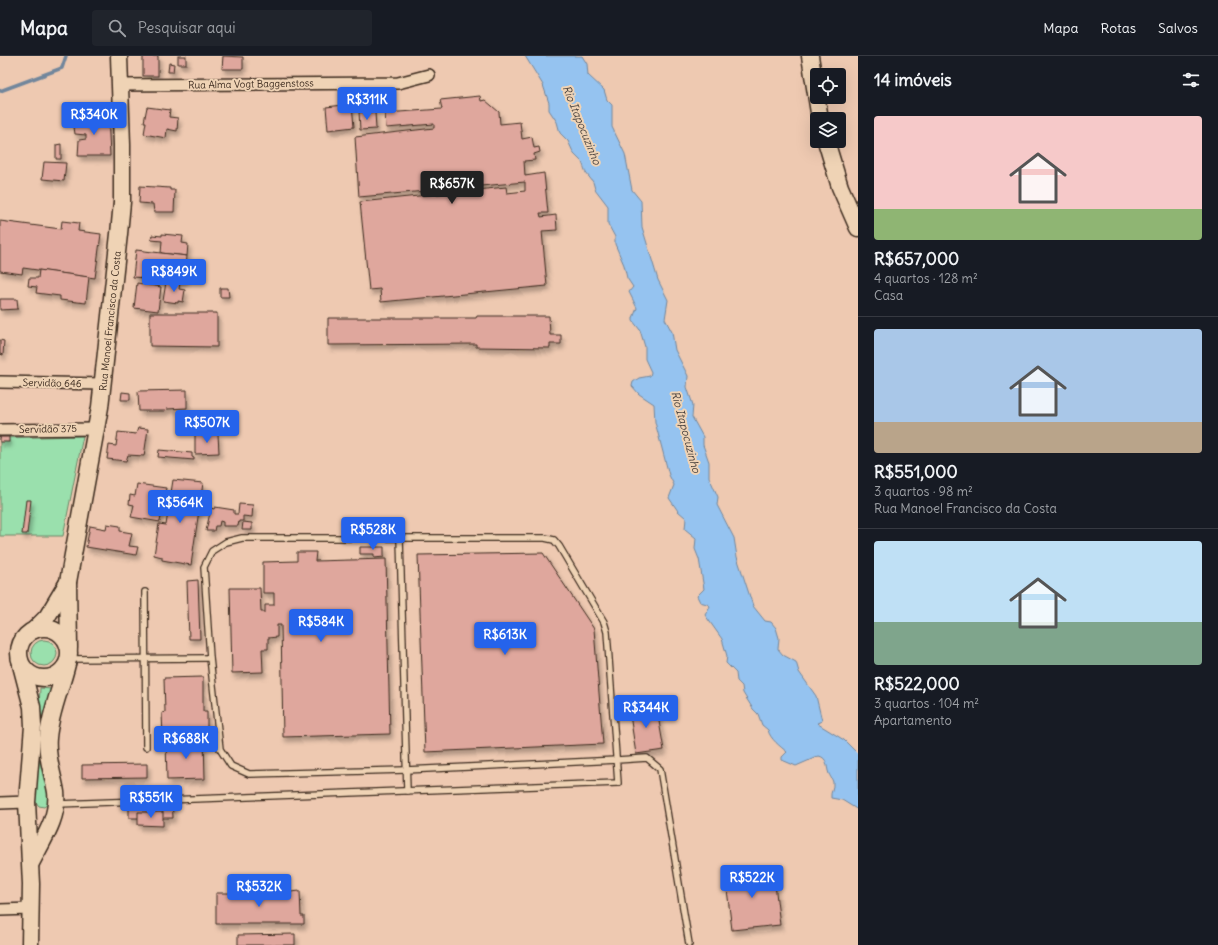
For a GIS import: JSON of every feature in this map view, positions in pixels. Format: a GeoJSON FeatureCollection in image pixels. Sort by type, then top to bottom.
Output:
{"type":"FeatureCollection","features":[{"type":"Feature","properties":{"kind":"main road","name":"Rua Manoel Francisco da Costa"},"geometry":{"type":"LineString","coordinates":[[54,811],[48,755],[48,739],[54,705],[68,657],[68,582],[97,429],[122,202],[119,56]]}},
{"type":"Feature","properties":{"kind":"main road"},"geometry":{"type":"LineString","coordinates":[[810,56],[819,112]]}},
{"type":"Feature","properties":{"kind":"main road"},"geometry":{"type":"LineString","coordinates":[[828,148],[840,187],[858,228]]}},
{"type":"Feature","properties":{"kind":"main road","name":"Rua Manoel Francisco da Costa"},"geometry":{"type":"LineString","coordinates":[[34,630],[47,617],[68,582]]}},
{"type":"Feature","properties":{"kind":"main road"},"geometry":{"type":"LineString","coordinates":[[21,664],[28,674],[41,678],[56,676],[68,657],[65,640],[56,631],[43,628],[34,630],[27,634],[22,641],[19,650],[21,664],[32,707],[33,726],[28,809],[31,909],[30,945]]}},
{"type":"Feature","properties":{"kind":"main road"},"geometry":{"type":"LineString","coordinates":[[28,809],[40,821],[54,811]]}},
{"type":"Feature","properties":{"kind":"main road"},"geometry":{"type":"LineString","coordinates":[[30,864],[54,811]]}},
{"type":"Feature","properties":{"kind":"street","name":"Rua Alma Vogt Baggenstoss"},"geometry":{"type":"LineString","coordinates":[[120,85],[398,83],[428,75]]}},
{"type":"Feature","properties":{"kind":"street","name":"Servidão 646"},"geometry":{"type":"LineString","coordinates":[[0,382],[103,384]]}},
{"type":"Feature","properties":{"kind":"street","name":"Servidão 375"},"geometry":{"type":"LineString","coordinates":[[0,430],[97,429]]}},
{"type":"Feature","properties":{"kind":"street"},"geometry":{"type":"LineString","coordinates":[[0,803],[28,809]]}},
{"type":"Feature","properties":{"kind":"street"},"geometry":{"type":"LineString","coordinates":[[0,910],[31,909]]}},
{"type":"Feature","properties":{"kind":"lane"},"geometry":{"type":"LineString","coordinates":[[54,811],[407,791],[618,783],[617,760],[607,632],[604,622],[559,546],[554,540],[545,538],[242,538],[226,542],[212,551],[204,567],[210,658],[220,749],[231,766],[249,774],[406,770],[617,760],[647,758],[660,769],[689,944]]}},
{"type":"Feature","properties":{"kind":"lane"},"geometry":{"type":"LineString","coordinates":[[400,538],[407,791]]}},
{"type":"Feature","properties":{"kind":"lane"},"geometry":{"type":"LineString","coordinates":[[145,592],[146,747]]}},
{"type":"Feature","properties":{"kind":"lane"},"geometry":{"type":"LineString","coordinates":[[68,657],[145,659],[210,658]]}},
{"type":"Feature","properties":{"kind":"green space"},"geometry":{"type":"Polygon","coordinates":[[[83,436],[63,536],[0,536],[0,438],[83,436]]]}},
{"type":"Feature","properties":{"kind":"green space"},"geometry":{"type":"Polygon","coordinates":[[[44,640],[53,644],[57,653],[53,662],[44,666],[35,662],[31,653],[35,644],[44,640]]]}},
{"type":"Feature","properties":{"kind":"green space"},"geometry":{"type":"Polygon","coordinates":[[[40,688],[52,689],[49,790],[48,804],[44,807],[39,806],[34,800],[40,688]]]}},
{"type":"Feature","properties":{"kind":"water","name":"Rio Itapocuzinho"},"geometry":{"type":"Polygon","coordinates":[[[525,56],[582,56],[587,64],[588,75],[604,90],[607,100],[612,105],[612,127],[625,154],[632,190],[641,201],[642,227],[658,280],[668,300],[665,319],[672,332],[675,350],[688,376],[687,387],[693,405],[692,417],[703,437],[703,445],[709,462],[709,477],[718,497],[717,505],[734,538],[737,557],[753,606],[765,621],[771,622],[776,628],[779,638],[778,649],[783,655],[796,662],[799,672],[816,696],[822,721],[817,723],[844,740],[858,754],[858,810],[842,800],[831,798],[833,782],[825,760],[822,757],[819,756],[796,766],[782,760],[782,757],[787,752],[773,740],[768,730],[762,725],[758,714],[743,693],[742,686],[737,681],[736,673],[726,663],[727,656],[722,639],[705,615],[710,606],[700,602],[697,596],[704,589],[699,559],[695,549],[696,538],[685,529],[686,518],[678,511],[669,498],[674,485],[669,475],[655,422],[654,404],[639,394],[632,386],[633,382],[639,378],[650,376],[651,372],[645,359],[645,347],[640,330],[633,321],[637,308],[629,292],[633,287],[627,278],[624,265],[615,244],[615,237],[608,224],[608,206],[595,189],[593,182],[586,173],[582,162],[574,154],[568,141],[560,133],[557,122],[549,110],[549,103],[543,85],[525,56]]]}},
{"type":"Feature","properties":{"kind":"building"},"geometry":{"type":"Polygon","coordinates":[[[143,56],[158,56],[158,76],[143,76],[143,56]]]}},
{"type":"Feature","properties":{"kind":"building"},"geometry":{"type":"Polygon","coordinates":[[[178,56],[186,56],[186,64],[178,64],[178,56]]]}},
{"type":"Feature","properties":{"kind":"building"},"geometry":{"type":"Polygon","coordinates":[[[223,56],[243,57],[243,69],[222,69],[223,56]]]}},
{"type":"Feature","properties":{"kind":"building"},"geometry":{"type":"Polygon","coordinates":[[[169,63],[174,64],[173,72],[168,72],[169,63]]]}},
{"type":"Feature","properties":{"kind":"building"},"geometry":{"type":"Polygon","coordinates":[[[480,96],[481,101],[485,100],[499,112],[500,124],[520,122],[522,139],[532,137],[534,148],[539,147],[540,152],[534,154],[535,160],[524,161],[525,176],[544,173],[548,213],[540,213],[541,217],[556,215],[557,230],[542,231],[547,286],[381,302],[380,289],[369,290],[360,202],[506,187],[507,193],[525,191],[525,182],[359,197],[355,137],[434,128],[434,124],[386,128],[385,113],[442,109],[440,100],[480,96]]]}},
{"type":"Feature","properties":{"kind":"building"},"geometry":{"type":"Polygon","coordinates":[[[352,104],[354,127],[328,130],[326,107],[352,104]]]}},
{"type":"Feature","properties":{"kind":"building"},"geometry":{"type":"Polygon","coordinates":[[[147,107],[170,110],[169,117],[178,118],[177,131],[167,129],[166,138],[144,134],[146,122],[144,122],[147,107]]]}},
{"type":"Feature","properties":{"kind":"building"},"geometry":{"type":"Polygon","coordinates":[[[359,112],[375,112],[376,129],[360,130],[359,112]]]}},
{"type":"Feature","properties":{"kind":"building"},"geometry":{"type":"Polygon","coordinates":[[[108,114],[110,156],[78,156],[79,140],[86,139],[86,135],[75,134],[74,127],[79,126],[78,116],[108,114]]]}},
{"type":"Feature","properties":{"kind":"building"},"geometry":{"type":"Polygon","coordinates":[[[61,144],[61,159],[56,159],[56,145],[61,144]]]}},
{"type":"Feature","properties":{"kind":"building"},"geometry":{"type":"Polygon","coordinates":[[[44,162],[66,163],[64,181],[42,179],[44,162]]]}},
{"type":"Feature","properties":{"kind":"building"},"geometry":{"type":"Polygon","coordinates":[[[140,186],[170,188],[170,190],[175,190],[174,212],[154,212],[153,204],[139,203],[140,186]]]}},
{"type":"Feature","properties":{"kind":"building"},"geometry":{"type":"Polygon","coordinates":[[[0,221],[61,229],[62,221],[79,223],[78,231],[101,234],[95,278],[23,268],[22,274],[0,271],[0,221]]]}},
{"type":"Feature","properties":{"kind":"building"},"geometry":{"type":"Polygon","coordinates":[[[162,234],[183,236],[182,243],[188,244],[187,256],[161,253],[162,241],[151,240],[152,235],[162,236],[162,234]]]}},
{"type":"Feature","properties":{"kind":"building"},"geometry":{"type":"Polygon","coordinates":[[[136,250],[187,256],[185,281],[178,281],[177,283],[159,281],[159,279],[133,277],[136,250]]]}},
{"type":"Feature","properties":{"kind":"building"},"geometry":{"type":"Polygon","coordinates":[[[39,270],[89,277],[86,303],[60,300],[60,296],[36,293],[37,287],[28,286],[29,278],[38,278],[39,270]]]}},
{"type":"Feature","properties":{"kind":"building"},"geometry":{"type":"Polygon","coordinates":[[[166,282],[180,283],[179,289],[185,290],[183,302],[178,301],[178,303],[163,301],[166,282]]]}},
{"type":"Feature","properties":{"kind":"building"},"geometry":{"type":"Polygon","coordinates":[[[137,283],[161,287],[158,311],[134,308],[137,283]]]}},
{"type":"Feature","properties":{"kind":"building"},"geometry":{"type":"Polygon","coordinates":[[[220,288],[228,288],[229,297],[220,297],[220,288]]]}},
{"type":"Feature","properties":{"kind":"building"},"geometry":{"type":"Polygon","coordinates":[[[0,299],[17,299],[18,309],[0,310],[0,299]]]}},
{"type":"Feature","properties":{"kind":"building"},"geometry":{"type":"Polygon","coordinates":[[[150,313],[217,313],[217,347],[150,346],[150,313]]]}},
{"type":"Feature","properties":{"kind":"building"},"geometry":{"type":"Polygon","coordinates":[[[477,316],[549,316],[550,335],[561,335],[561,344],[550,344],[550,348],[476,347],[476,344],[328,345],[328,318],[476,318],[477,316]]]}},
{"type":"Feature","properties":{"kind":"building"},"geometry":{"type":"Polygon","coordinates":[[[0,340],[4,341],[3,355],[0,354],[0,340]]]}},
{"type":"Feature","properties":{"kind":"building"},"geometry":{"type":"Polygon","coordinates":[[[187,390],[187,408],[167,409],[165,411],[139,411],[138,391],[187,390]]]}},
{"type":"Feature","properties":{"kind":"building"},"geometry":{"type":"Polygon","coordinates":[[[122,392],[130,393],[130,400],[121,400],[122,392]]]}},
{"type":"Feature","properties":{"kind":"building"},"geometry":{"type":"Polygon","coordinates":[[[138,428],[148,429],[144,456],[128,455],[126,461],[107,459],[109,445],[116,446],[118,432],[136,434],[138,428]]]}},
{"type":"Feature","properties":{"kind":"building"},"geometry":{"type":"Polygon","coordinates":[[[195,434],[218,434],[219,453],[195,454],[195,434]]]}},
{"type":"Feature","properties":{"kind":"building"},"geometry":{"type":"Polygon","coordinates":[[[0,437],[9,437],[9,442],[0,442],[0,437]]]}},
{"type":"Feature","properties":{"kind":"building"},"geometry":{"type":"Polygon","coordinates":[[[159,450],[192,453],[194,460],[158,457],[159,450]]]}},
{"type":"Feature","properties":{"kind":"building"},"geometry":{"type":"Polygon","coordinates":[[[173,480],[203,483],[191,565],[162,560],[162,557],[154,555],[159,524],[166,525],[173,480]]]}},
{"type":"Feature","properties":{"kind":"building"},"geometry":{"type":"Polygon","coordinates":[[[137,484],[166,488],[160,522],[131,517],[134,505],[129,504],[130,495],[135,496],[137,484]]]}},
{"type":"Feature","properties":{"kind":"building"},"geometry":{"type":"Polygon","coordinates":[[[26,500],[31,500],[27,534],[22,534],[26,500]]]}},
{"type":"Feature","properties":{"kind":"building"},"geometry":{"type":"Polygon","coordinates":[[[239,504],[253,505],[252,517],[243,516],[243,521],[239,521],[238,526],[223,526],[223,522],[220,521],[219,526],[215,526],[214,531],[206,531],[211,508],[214,509],[215,507],[234,510],[234,514],[238,514],[239,504]]]}},
{"type":"Feature","properties":{"kind":"building"},"geometry":{"type":"Polygon","coordinates":[[[243,522],[252,523],[252,530],[242,530],[243,522]]]}},
{"type":"Feature","properties":{"kind":"building"},"geometry":{"type":"Polygon","coordinates":[[[107,524],[120,526],[120,531],[132,533],[129,546],[138,547],[136,555],[86,547],[90,526],[106,529],[107,524]]]}},
{"type":"Feature","properties":{"kind":"building"},"geometry":{"type":"Polygon","coordinates":[[[360,547],[384,547],[384,557],[374,558],[374,554],[360,554],[360,547]]]}},
{"type":"Feature","properties":{"kind":"building"},"geometry":{"type":"Polygon","coordinates":[[[297,552],[316,552],[315,561],[386,559],[390,734],[283,737],[281,625],[277,625],[277,637],[268,638],[268,649],[262,649],[263,672],[232,673],[230,588],[260,588],[261,612],[265,612],[265,605],[274,605],[274,593],[263,593],[263,562],[297,561],[297,552]]]}},
{"type":"Feature","properties":{"kind":"building"},"geometry":{"type":"Polygon","coordinates":[[[543,553],[594,629],[603,744],[425,752],[418,555],[543,553]]]}},
{"type":"Feature","properties":{"kind":"building"},"geometry":{"type":"Polygon","coordinates":[[[198,580],[200,639],[189,639],[187,581],[198,580]]]}},
{"type":"Feature","properties":{"kind":"building"},"geometry":{"type":"Polygon","coordinates":[[[203,677],[203,711],[207,711],[207,736],[163,737],[162,713],[165,712],[164,678],[203,677]]]}},
{"type":"Feature","properties":{"kind":"building"},"geometry":{"type":"Polygon","coordinates":[[[656,704],[664,750],[636,754],[629,708],[656,704]]]}},
{"type":"Feature","properties":{"kind":"building"},"geometry":{"type":"Polygon","coordinates":[[[204,739],[205,779],[167,780],[166,740],[204,739]]]}},
{"type":"Feature","properties":{"kind":"building"},"geometry":{"type":"Polygon","coordinates":[[[147,764],[147,777],[82,778],[82,765],[147,764]]]}},
{"type":"Feature","properties":{"kind":"building"},"geometry":{"type":"Polygon","coordinates":[[[129,795],[172,795],[173,818],[129,818],[129,795]]]}},
{"type":"Feature","properties":{"kind":"building"},"geometry":{"type":"Polygon","coordinates":[[[138,812],[163,812],[163,826],[138,825],[138,812]]]}},
{"type":"Feature","properties":{"kind":"building"},"geometry":{"type":"Polygon","coordinates":[[[773,868],[780,925],[732,930],[725,873],[773,868]]]}},
{"type":"Feature","properties":{"kind":"building"},"geometry":{"type":"Polygon","coordinates":[[[280,889],[281,893],[300,891],[301,916],[304,916],[304,924],[216,924],[216,893],[243,893],[243,890],[280,889]]]}},
{"type":"Feature","properties":{"kind":"building"},"geometry":{"type":"Polygon","coordinates":[[[295,934],[295,945],[238,945],[238,935],[295,934]]]}},
{"type":"Feature","properties":{"kind":"waterway"},"geometry":{"type":"LineString","coordinates":[[0,91],[62,68],[66,56]]}}]}
